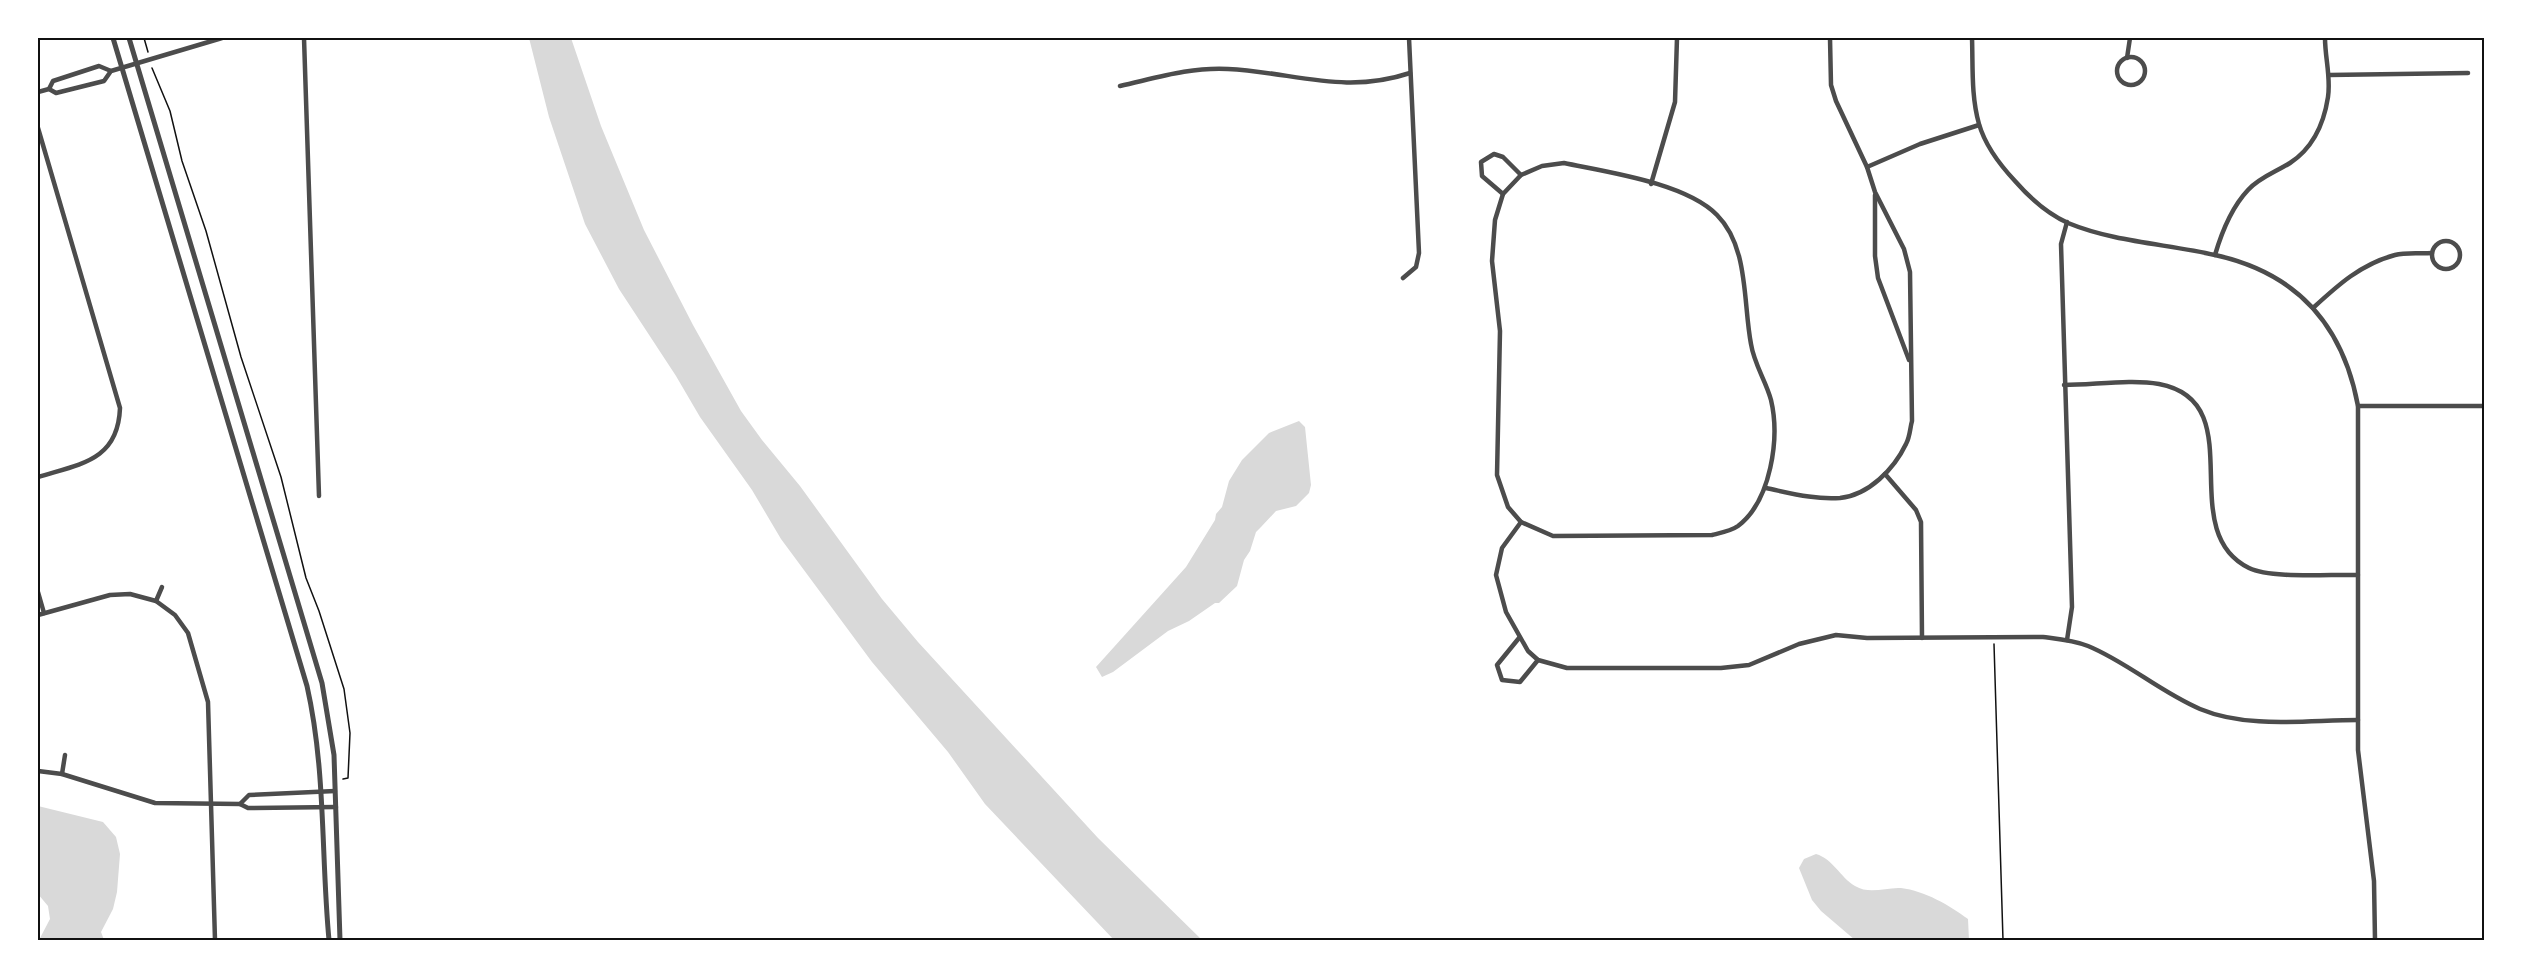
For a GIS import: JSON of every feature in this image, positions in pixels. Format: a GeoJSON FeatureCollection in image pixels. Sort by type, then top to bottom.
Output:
{"type":"FeatureCollection","features":[{"type":"Feature","properties":{"kind":"street"},"geometry":{"type":"LineString","coordinates":[[113,38],[303,669],[316,734],[329,940]]}},
{"type":"Feature","properties":{"kind":"street"},"geometry":{"type":"LineString","coordinates":[[129,38],[322,683],[332,732],[340,940]]}},
{"type":"Feature","properties":{"kind":"street"},"geometry":{"type":"LineString","coordinates":[[49,89],[53,81],[99,66],[111,71],[222,38]]}},
{"type":"Feature","properties":{"kind":"street"},"geometry":{"type":"LineString","coordinates":[[304,38],[319,496]]}},
{"type":"Feature","properties":{"kind":"street"},"geometry":{"type":"LineString","coordinates":[[1402,278],[1416,267],[1419,253],[1409,38]]}},
{"type":"Feature","properties":{"kind":"street"},"geometry":{"type":"LineString","coordinates":[[1651,184],[1675,102],[1677,38]]}},
{"type":"Feature","properties":{"kind":"street"},"geometry":{"type":"LineString","coordinates":[[1766,488],[1812,498],[1842,498],[1869,487],[1885,474],[1907,443],[1912,421],[1910,272],[1904,249],[1875,192],[1867,167],[1831,86],[1830,38]]}},
{"type":"Feature","properties":{"kind":"street"},"geometry":{"type":"LineString","coordinates":[[1972,38],[1973,84],[1979,125],[1989,148],[2007,173],[2025,192],[2067,222],[2097,232],[2215,255],[2247,264],[2274,276],[2313,308],[2344,353],[2353,376],[2358,406],[2358,720],[2360,772],[2374,881],[2375,940]]}},
{"type":"Feature","properties":{"kind":"street"},"geometry":{"type":"LineString","coordinates":[[2127,58],[2138,59],[2145,67],[2144,78],[2135,85],[2124,84],[2117,75],[2118,64],[2127,58],[2130,38]]}},
{"type":"Feature","properties":{"kind":"street"},"geometry":{"type":"LineString","coordinates":[[2215,255],[2230,215],[2249,189],[2267,175],[2291,162],[2310,146],[2321,125],[2328,97],[2329,75],[2325,38]]}},
{"type":"Feature","properties":{"kind":"street"},"geometry":{"type":"LineString","coordinates":[[1120,86],[1182,71],[1208,69],[1256,71],[1325,83],[1389,80],[1410,73]]}},
{"type":"Feature","properties":{"kind":"street"},"geometry":{"type":"LineString","coordinates":[[38,92],[49,89],[56,93],[105,81],[111,71]]}},
{"type":"Feature","properties":{"kind":"street"},"geometry":{"type":"LineString","coordinates":[[2329,75],[2468,73]]}},
{"type":"Feature","properties":{"kind":"street"},"geometry":{"type":"LineString","coordinates":[[1867,167],[1920,144],[1979,125]]}},
{"type":"Feature","properties":{"kind":"street"},"geometry":{"type":"LineString","coordinates":[[38,128],[117,391],[120,416],[115,437],[97,457],[38,477]]}},
{"type":"Feature","properties":{"kind":"street"},"geometry":{"type":"LineString","coordinates":[[1503,194],[1482,176],[1481,162],[1494,154],[1503,157],[1521,176]]}},
{"type":"Feature","properties":{"kind":"street"},"geometry":{"type":"LineString","coordinates":[[1564,163],[1651,184],[1684,193],[1708,207],[1730,231],[1739,257],[1751,347],[1771,399],[1774,421],[1766,488],[1754,511],[1736,527],[1713,535],[1553,536],[1521,522],[1508,507],[1497,475],[1500,332],[1492,253],[1495,220],[1503,194],[1521,176],[1535,168],[1564,163]]}},
{"type":"Feature","properties":{"kind":"street"},"geometry":{"type":"LineString","coordinates":[[1875,192],[1875,256],[1878,278],[1910,363]]}},
{"type":"Feature","properties":{"kind":"street"},"geometry":{"type":"LineString","coordinates":[[2067,222],[2061,244],[2072,607],[2067,640]]}},
{"type":"Feature","properties":{"kind":"street"},"geometry":{"type":"LineString","coordinates":[[2448,241],[2457,246],[2460,256],[2455,265],[2445,268],[2435,263],[2432,253],[2437,244],[2448,241]]}},
{"type":"Feature","properties":{"kind":"street"},"geometry":{"type":"LineString","coordinates":[[2313,308],[2341,282],[2364,267],[2397,255],[2432,253]]}},
{"type":"Feature","properties":{"kind":"street"},"geometry":{"type":"LineString","coordinates":[[2064,385],[2150,383],[2167,386],[2181,393],[2196,405],[2207,427],[2210,440],[2211,511],[2215,528],[2223,544],[2234,558],[2250,569],[2269,573],[2358,575]]}},
{"type":"Feature","properties":{"kind":"street"},"geometry":{"type":"LineString","coordinates":[[2358,406],[2484,406]]}},
{"type":"Feature","properties":{"kind":"street"},"geometry":{"type":"LineString","coordinates":[[115,437],[121,440]]}},
{"type":"Feature","properties":{"kind":"street"},"geometry":{"type":"LineString","coordinates":[[1885,474],[1916,510],[1921,522],[1922,638]]}},
{"type":"Feature","properties":{"kind":"street"},"geometry":{"type":"LineString","coordinates":[[1521,522],[1502,548],[1496,575],[1506,612],[1519,638],[1538,660],[1567,668],[1721,668],[1749,664],[1800,644],[1836,635],[1922,638],[2043,637],[2067,640],[2096,650],[2178,699],[2224,716],[2251,720],[2358,720]]}},
{"type":"Feature","properties":{"kind":"street"},"geometry":{"type":"LineString","coordinates":[[156,601],[162,586]]}},
{"type":"Feature","properties":{"kind":"street"},"geometry":{"type":"LineString","coordinates":[[38,592],[40,614],[118,594],[140,595],[156,601],[175,615],[188,633],[208,702],[215,940]]}},
{"type":"Feature","properties":{"kind":"street"},"geometry":{"type":"LineString","coordinates":[[1519,638],[1497,665],[1502,681],[1520,682],[1538,660]]}},
{"type":"Feature","properties":{"kind":"street"},"geometry":{"type":"LineString","coordinates":[[62,774],[65,754]]}},
{"type":"Feature","properties":{"kind":"street"},"geometry":{"type":"LineString","coordinates":[[38,771],[62,774],[155,803],[240,804],[248,808],[336,807]]}},
{"type":"Feature","properties":{"kind":"street"},"geometry":{"type":"LineString","coordinates":[[240,804],[249,795],[335,791]]}},
{"type":"Feature","properties":{"kind":"path"},"geometry":{"type":"LineString","coordinates":[[144,38],[149,60],[170,111],[182,161],[206,231],[241,357],[281,477],[306,578],[344,689],[350,733],[348,778],[339,779]]}},
{"type":"Feature","properties":{"kind":"path"},"geometry":{"type":"LineString","coordinates":[[1994,638],[2003,940]]}},
{"type":"Feature","properties":{"kind":"shaded area"},"geometry":{"type":"Polygon","coordinates":[[[529,38],[571,38],[601,126],[644,230],[741,411],[762,440],[800,486],[882,599],[918,642],[1098,838],[1202,940],[1114,940],[985,804],[948,752],[872,662],[781,539],[752,490],[700,417],[619,289],[585,224],[549,117],[529,38]]]}},
{"type":"Feature","properties":{"kind":"shaded area"},"geometry":{"type":"Polygon","coordinates":[[[1299,421],[1305,427],[1311,485],[1309,493],[1296,506],[1276,511],[1256,532],[1250,551],[1244,560],[1237,586],[1219,603],[1215,603],[1189,621],[1168,631],[1113,672],[1102,677],[1096,667],[1186,567],[1222,507],[1229,481],[1242,460],[1269,433],[1299,421]]]}},
{"type":"Feature","properties":{"kind":"shaded area"},"geometry":{"type":"Polygon","coordinates":[[[38,806],[103,822],[116,837],[120,854],[117,892],[113,909],[101,932],[104,940],[39,940],[50,919],[48,906],[38,894],[38,806]]]}},
{"type":"Feature","properties":{"kind":"shaded area"},"geometry":{"type":"Polygon","coordinates":[[[1816,854],[1822,856],[1861,889],[1901,888],[1928,895],[1945,904],[1968,919],[1969,940],[1855,940],[1821,911],[1812,900],[1799,868],[1804,859],[1816,854]]]}}]}
